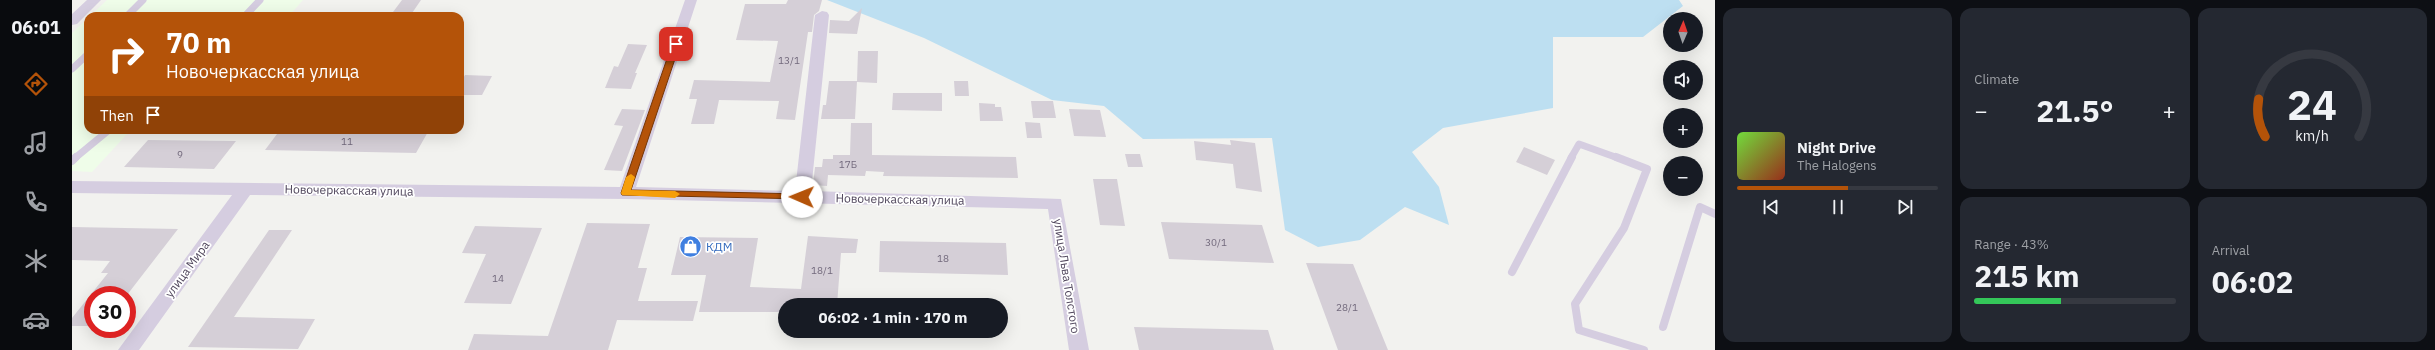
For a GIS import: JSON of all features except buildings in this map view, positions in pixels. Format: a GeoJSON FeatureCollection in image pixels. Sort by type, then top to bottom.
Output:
{"type":"FeatureCollection","features":[{"type":"Feature","properties":{"kind":"street"},"geometry":{"type":"LineString","coordinates":[[72,21],[95,0]]}},
{"type":"Feature","properties":{"kind":"street"},"geometry":{"type":"LineString","coordinates":[[626,193],[691,0]]}},
{"type":"Feature","properties":{"kind":"street"},"geometry":{"type":"LineString","coordinates":[[802,197],[822,15]]}},
{"type":"Feature","properties":{"kind":"street","name":"Новочеркасская улица"},"geometry":{"type":"LineString","coordinates":[[72,186],[626,193],[1055,203]]}},
{"type":"Feature","properties":{"kind":"street","name":"улица Мира"},"geometry":{"type":"LineString","coordinates":[[128,350],[245,189]]}},
{"type":"Feature","properties":{"kind":"street","name":"улица Льва Толстого"},"geometry":{"type":"LineString","coordinates":[[1055,203],[1079,350]]}},
{"type":"Feature","properties":{"kind":"lane"},"geometry":{"type":"LineString","coordinates":[[131,12],[143,0]]}},
{"type":"Feature","properties":{"kind":"lane"},"geometry":{"type":"LineString","coordinates":[[249,12],[260,0]]}},
{"type":"Feature","properties":{"kind":"lane"},"geometry":{"type":"LineString","coordinates":[[72,69],[84,58]]}},
{"type":"Feature","properties":{"kind":"lane"},"geometry":{"type":"LineString","coordinates":[[73,158],[104,134]]}},
{"type":"Feature","properties":{"kind":"lane"},"geometry":{"type":"LineString","coordinates":[[1512,272],[1579,144],[1647,169],[1624,228],[1575,304],[1579,330],[1644,350]]}},
{"type":"Feature","properties":{"kind":"lane"},"geometry":{"type":"LineString","coordinates":[[1663,327],[1700,207],[1715,214]]}},
{"type":"Feature","properties":{"kind":"shaded area"},"geometry":{"type":"Polygon","coordinates":[[[107,0],[303,0],[292,12],[94,12],[107,0]]]}},
{"type":"Feature","properties":{"kind":"shaded area"},"geometry":{"type":"Polygon","coordinates":[[[827,0],[1679,0],[1683,6],[1675,12],[1663,12],[1663,22],[1643,37],[1553,37],[1553,108],[1443,128],[1412,152],[1439,187],[1449,225],[1405,207],[1360,240],[1318,247],[1285,230],[1272,138],[1143,139],[1104,106],[1052,100],[924,38],[827,0]]]}},
{"type":"Feature","properties":{"kind":"shaded area"},"geometry":{"type":"Polygon","coordinates":[[[84,22],[84,134],[127,134],[92,172],[72,171],[72,33],[84,22]]]}},
{"type":"Feature","properties":{"kind":"slow traffic"},"geometry":{"type":"LineString","coordinates":[[631,177],[626,193],[675,194]]}},
{"type":"Feature","properties":{"kind":"place","name":"КДМ"},"geometry":{"type":"Point","coordinates":[690,246]}},
{"type":"Feature","properties":{"kind":"route"},"geometry":{"type":"LineString","coordinates":[[676,44],[626,193],[802,197]]}}]}
